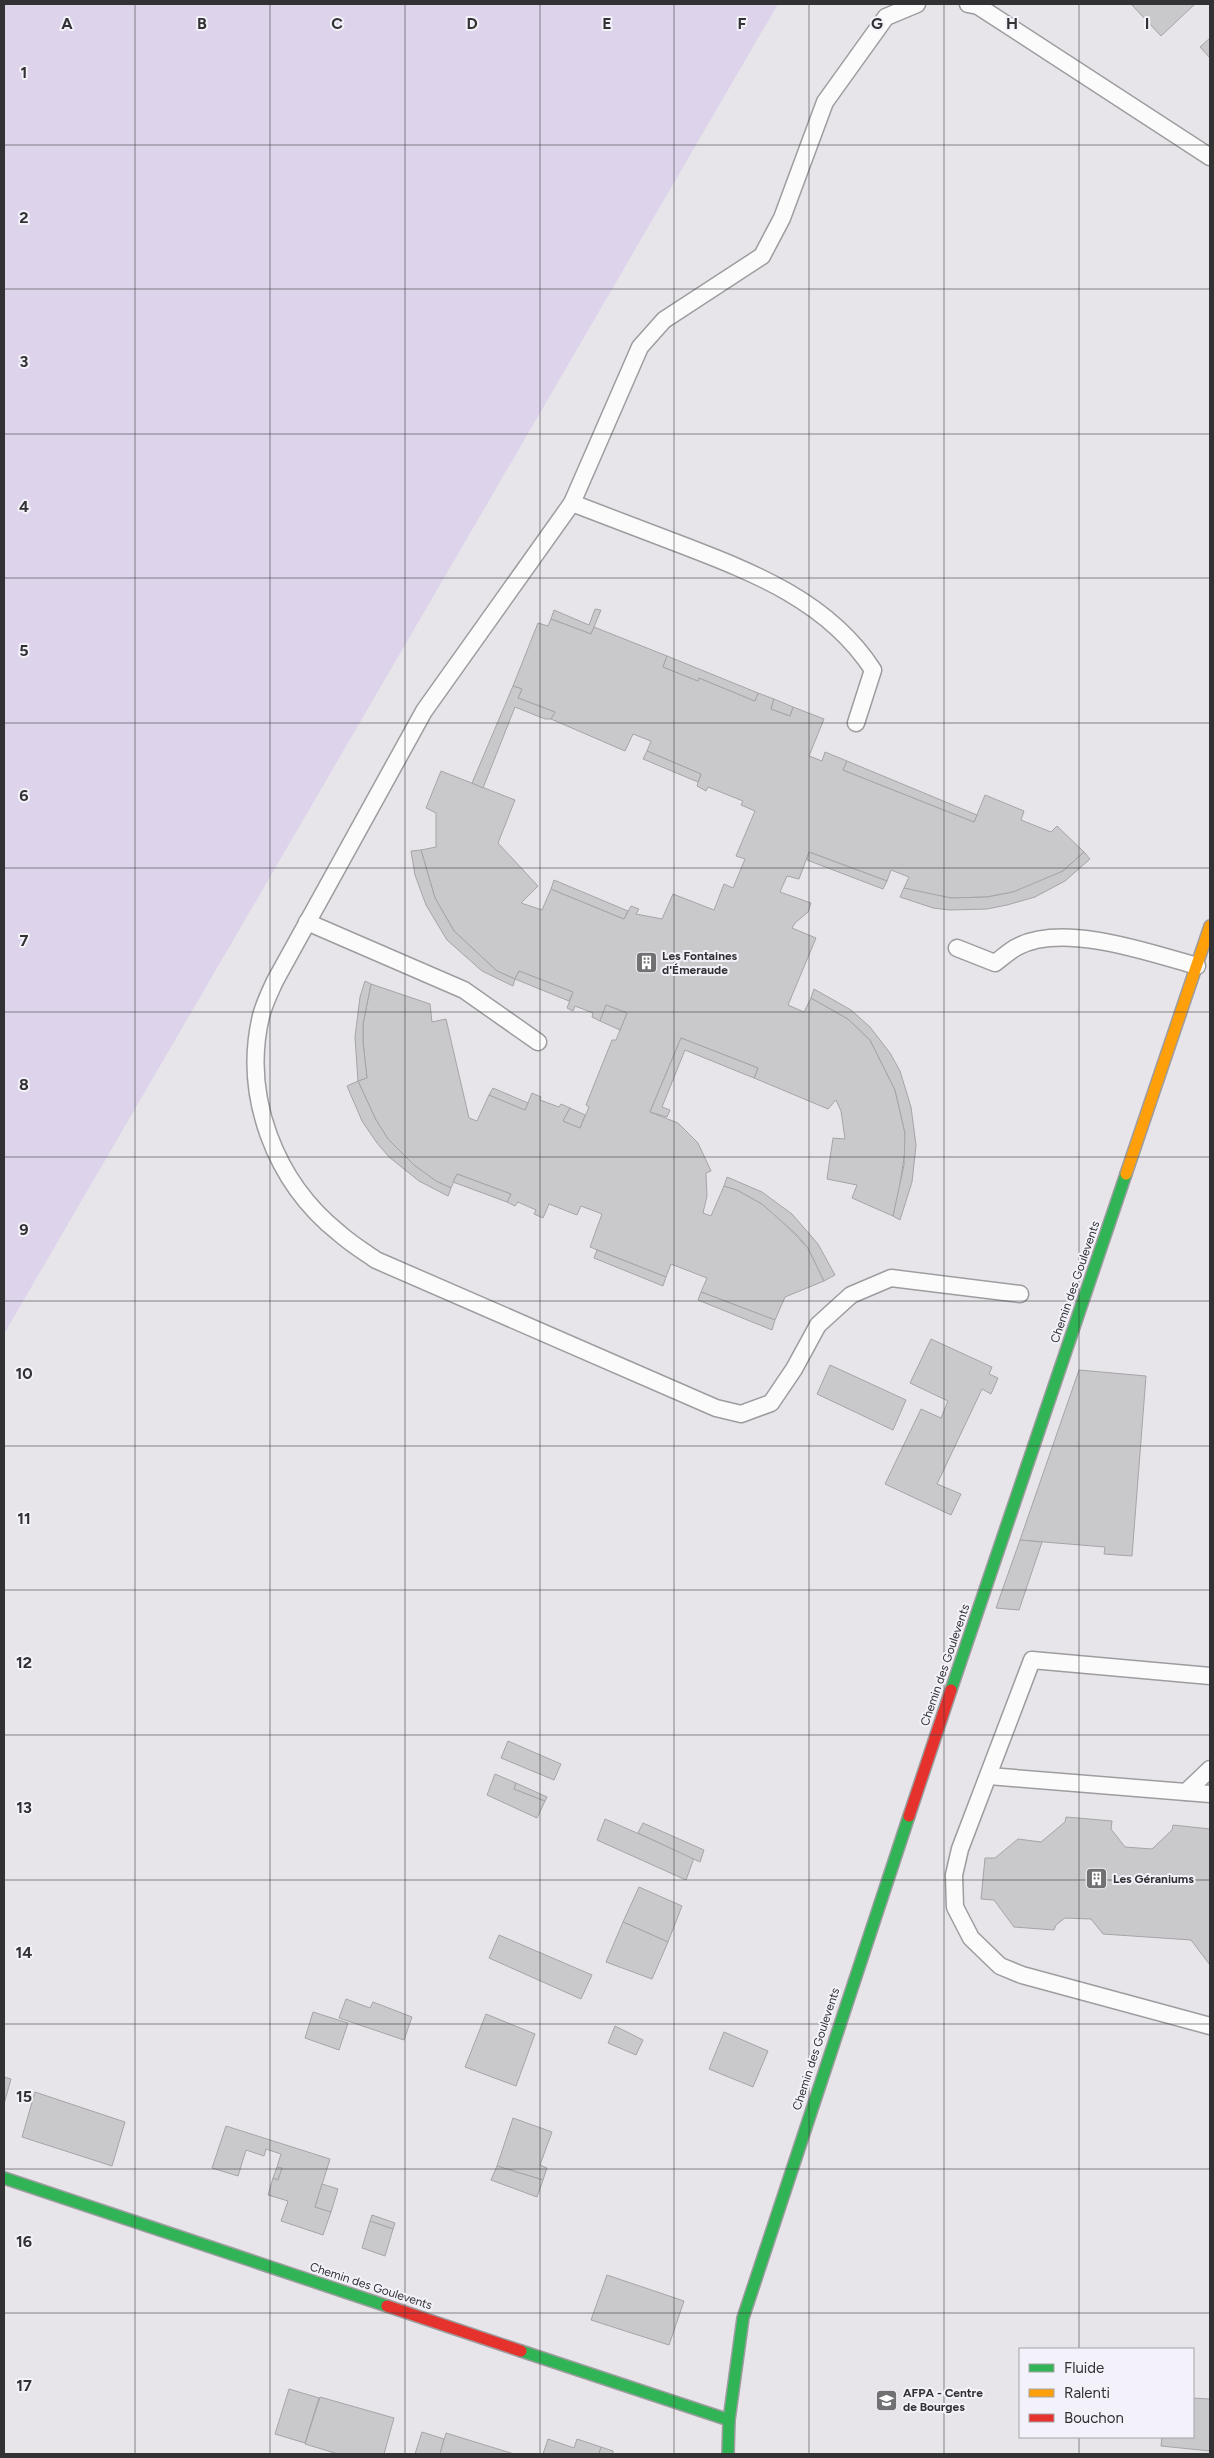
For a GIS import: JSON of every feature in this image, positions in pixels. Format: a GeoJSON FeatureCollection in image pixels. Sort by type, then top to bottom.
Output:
{"type":"FeatureCollection","features":[{"type":"Feature","properties":{"kind":"street","name":"Chemin des Goulevents"},"geometry":{"type":"LineString","coordinates":[[728,2454],[730,2420],[743,2318],[861,1956],[1210,926]]}},
{"type":"Feature","properties":{"kind":"street","name":"Chemin des Goulevents"},"geometry":{"type":"LineString","coordinates":[[4,2178],[730,2420]]}},
{"type":"Feature","properties":{"kind":"lane"},"geometry":{"type":"LineString","coordinates":[[916,4],[886,17],[825,102],[782,218],[762,256],[664,320],[640,347],[572,503],[424,711],[275,981],[261,1015],[255,1058],[258,1104],[276,1156],[300,1194],[337,1232],[376,1260],[716,1408],[740,1414],[771,1403],[794,1369],[818,1326],[851,1295],[891,1278],[1020,1294]]}},
{"type":"Feature","properties":{"kind":"lane"},"geometry":{"type":"LineString","coordinates":[[968,4],[978,6],[1210,157]]}},
{"type":"Feature","properties":{"kind":"lane"},"geometry":{"type":"LineString","coordinates":[[572,503],[740,567],[788,591],[817,612],[858,647],[873,670],[856,723]]}},
{"type":"Feature","properties":{"kind":"lane"},"geometry":{"type":"LineString","coordinates":[[307,922],[464,990],[538,1042]]}},
{"type":"Feature","properties":{"kind":"lane"},"geometry":{"type":"LineString","coordinates":[[957,948],[995,963],[1018,946],[1047,938],[1106,941],[1197,966]]}},
{"type":"Feature","properties":{"kind":"lane"},"geometry":{"type":"LineString","coordinates":[[1210,1676],[1032,1660],[960,1848],[954,1875],[955,1907],[971,1938],[1000,1966],[1022,1975],[1210,2026]]}},
{"type":"Feature","properties":{"kind":"lane"},"geometry":{"type":"LineString","coordinates":[[1186,1792],[1210,1769]]}},
{"type":"Feature","properties":{"kind":"lane"},"geometry":{"type":"LineString","coordinates":[[989,1776],[1210,1794]]}},
{"type":"Feature","properties":{"kind":"shaded area"},"geometry":{"type":"Polygon","coordinates":[[[4,4],[778,4],[4,1334],[4,4]]]}},
{"type":"Feature","properties":{"kind":"building"},"geometry":{"type":"Polygon","coordinates":[[[1131,4],[1195,4],[1161,36],[1131,4]]]}},
{"type":"Feature","properties":{"kind":"building"},"geometry":{"type":"Polygon","coordinates":[[[1210,38],[1210,58],[1200,47],[1210,38]]]}},
{"type":"Feature","properties":{"kind":"building"},"geometry":{"type":"Polygon","coordinates":[[[595,609],[601,610],[591,634],[551,619],[554,610],[589,625],[595,609]]]}},
{"type":"Feature","properties":{"kind":"building","name":"Les Fontaines d'Émeraude"},"geometry":{"type":"Polygon","coordinates":[[[551,619],[591,634],[594,627],[667,656],[663,667],[698,681],[699,678],[755,701],[758,693],[774,699],[771,709],[790,716],[793,707],[824,719],[809,756],[822,761],[825,752],[847,761],[843,770],[974,822],[985,795],[1024,811],[1021,820],[1051,832],[1057,826],[1084,852],[1063,871],[1047,880],[1013,892],[987,897],[951,898],[914,891],[904,888],[909,877],[891,870],[887,881],[809,852],[799,879],[787,876],[780,892],[811,903],[808,912],[792,928],[816,938],[788,1005],[804,1012],[811,998],[848,1019],[870,1040],[895,1090],[905,1133],[905,1151],[893,1216],[852,1198],[857,1185],[827,1179],[833,1138],[845,1139],[841,1111],[836,1100],[828,1109],[754,1078],[758,1068],[681,1038],[650,1112],[678,1123],[698,1143],[711,1171],[706,1173],[707,1196],[703,1213],[711,1216],[724,1186],[737,1190],[762,1204],[779,1218],[808,1248],[824,1281],[785,1297],[775,1320],[701,1292],[707,1278],[671,1264],[666,1277],[590,1247],[602,1214],[581,1206],[577,1215],[549,1204],[543,1218],[534,1214],[536,1210],[518,1202],[515,1206],[507,1202],[511,1194],[457,1174],[451,1188],[436,1181],[414,1165],[388,1139],[376,1120],[358,1081],[367,1078],[363,1024],[371,984],[430,1004],[432,1022],[446,1019],[469,1118],[477,1121],[489,1095],[525,1110],[532,1093],[541,1097],[540,1100],[559,1107],[561,1104],[570,1108],[563,1121],[580,1128],[589,1107],[586,1105],[612,1040],[616,1040],[627,1013],[606,1005],[600,1021],[592,1017],[593,1013],[575,1006],[573,1011],[567,1008],[573,992],[519,971],[515,979],[497,971],[454,931],[435,898],[421,850],[436,847],[436,813],[426,808],[441,771],[515,800],[498,843],[538,886],[521,903],[542,910],[551,889],[624,919],[631,906],[639,909],[636,914],[662,919],[673,894],[714,910],[724,884],[733,888],[745,859],[736,856],[755,811],[741,805],[743,801],[708,787],[706,791],[697,786],[701,774],[647,751],[651,741],[633,734],[625,751],[551,719],[555,712],[518,698],[522,689],[513,686],[538,623],[548,626],[551,619]]]}},
{"type":"Feature","properties":{"kind":"building"},"geometry":{"type":"Polygon","coordinates":[[[667,656],[758,693],[755,701],[699,678],[698,681],[663,667],[667,656]]]}},
{"type":"Feature","properties":{"kind":"building"},"geometry":{"type":"Polygon","coordinates":[[[513,686],[522,689],[518,698],[555,712],[551,719],[545,719],[515,707],[483,788],[472,783],[513,686]]]}},
{"type":"Feature","properties":{"kind":"building"},"geometry":{"type":"Polygon","coordinates":[[[774,699],[793,707],[790,716],[771,709],[774,699]]]}},
{"type":"Feature","properties":{"kind":"building"},"geometry":{"type":"Polygon","coordinates":[[[647,751],[701,774],[698,782],[643,759],[647,751]]]}},
{"type":"Feature","properties":{"kind":"building"},"geometry":{"type":"Polygon","coordinates":[[[847,761],[977,815],[974,822],[843,770],[847,761]]]}},
{"type":"Feature","properties":{"kind":"building"},"geometry":{"type":"Polygon","coordinates":[[[421,850],[435,898],[454,931],[497,971],[515,979],[513,986],[482,971],[447,940],[426,905],[415,875],[411,851],[421,850]]]}},
{"type":"Feature","properties":{"kind":"building"},"geometry":{"type":"Polygon","coordinates":[[[809,852],[887,881],[883,889],[807,860],[809,852]]]}},
{"type":"Feature","properties":{"kind":"building"},"geometry":{"type":"Polygon","coordinates":[[[1084,852],[1090,859],[1065,881],[1035,897],[1007,905],[987,909],[950,910],[933,908],[900,897],[904,888],[951,898],[987,897],[1013,892],[1063,871],[1084,852]]]}},
{"type":"Feature","properties":{"kind":"building"},"geometry":{"type":"Polygon","coordinates":[[[554,880],[628,911],[624,919],[551,889],[554,880]]]}},
{"type":"Feature","properties":{"kind":"building"},"geometry":{"type":"Polygon","coordinates":[[[519,971],[573,992],[569,1001],[515,979],[519,971]]]}},
{"type":"Feature","properties":{"kind":"building"},"geometry":{"type":"Polygon","coordinates":[[[365,981],[371,984],[363,1024],[367,1078],[358,1081],[355,1037],[360,997],[365,981]]]}},
{"type":"Feature","properties":{"kind":"building"},"geometry":{"type":"Polygon","coordinates":[[[814,989],[851,1010],[870,1027],[890,1053],[900,1071],[911,1107],[916,1145],[912,1182],[900,1220],[893,1216],[904,1165],[905,1133],[895,1090],[870,1040],[848,1019],[811,998],[814,989]]]}},
{"type":"Feature","properties":{"kind":"building"},"geometry":{"type":"Polygon","coordinates":[[[606,1005],[627,1013],[620,1030],[600,1021],[606,1005]]]}},
{"type":"Feature","properties":{"kind":"building"},"geometry":{"type":"Polygon","coordinates":[[[681,1038],[758,1068],[754,1078],[685,1050],[662,1107],[670,1110],[667,1117],[650,1112],[681,1038]]]}},
{"type":"Feature","properties":{"kind":"building"},"geometry":{"type":"Polygon","coordinates":[[[358,1081],[376,1120],[388,1139],[414,1165],[436,1181],[451,1188],[448,1196],[419,1181],[389,1157],[377,1143],[362,1121],[347,1086],[358,1081]]]}},
{"type":"Feature","properties":{"kind":"building"},"geometry":{"type":"Polygon","coordinates":[[[493,1088],[528,1103],[525,1110],[489,1095],[493,1088]]]}},
{"type":"Feature","properties":{"kind":"building"},"geometry":{"type":"Polygon","coordinates":[[[570,1108],[585,1115],[580,1128],[563,1121],[570,1108]]]}},
{"type":"Feature","properties":{"kind":"building"},"geometry":{"type":"Polygon","coordinates":[[[457,1174],[511,1194],[507,1202],[453,1182],[457,1174]]]}},
{"type":"Feature","properties":{"kind":"building"},"geometry":{"type":"Polygon","coordinates":[[[727,1177],[762,1192],[792,1214],[818,1244],[835,1275],[824,1281],[808,1248],[797,1235],[762,1204],[737,1190],[724,1186],[727,1177]]]}},
{"type":"Feature","properties":{"kind":"building"},"geometry":{"type":"Polygon","coordinates":[[[597,1250],[666,1277],[663,1286],[594,1258],[597,1250]]]}},
{"type":"Feature","properties":{"kind":"building"},"geometry":{"type":"Polygon","coordinates":[[[701,1292],[775,1320],[772,1330],[698,1300],[701,1292]]]}},
{"type":"Feature","properties":{"kind":"building"},"geometry":{"type":"Polygon","coordinates":[[[931,1339],[992,1367],[989,1374],[998,1378],[991,1394],[982,1389],[937,1484],[961,1494],[951,1515],[885,1484],[921,1409],[941,1418],[948,1401],[910,1383],[931,1339]]]}},
{"type":"Feature","properties":{"kind":"building"},"geometry":{"type":"Polygon","coordinates":[[[830,1365],[906,1400],[893,1430],[817,1394],[830,1365]]]}},
{"type":"Feature","properties":{"kind":"building"},"geometry":{"type":"Polygon","coordinates":[[[1079,1370],[1146,1376],[1132,1556],[1104,1554],[1105,1547],[1020,1540],[1079,1370]]]}},
{"type":"Feature","properties":{"kind":"building"},"geometry":{"type":"Polygon","coordinates":[[[1020,1540],[1042,1542],[1019,1610],[996,1608],[1020,1540]]]}},
{"type":"Feature","properties":{"kind":"building"},"geometry":{"type":"Polygon","coordinates":[[[508,1741],[561,1764],[554,1780],[501,1758],[508,1741]]]}},
{"type":"Feature","properties":{"kind":"building"},"geometry":{"type":"Polygon","coordinates":[[[495,1774],[516,1783],[514,1789],[545,1801],[537,1818],[487,1795],[495,1774]]]}},
{"type":"Feature","properties":{"kind":"building"},"geometry":{"type":"Polygon","coordinates":[[[516,1783],[547,1797],[545,1801],[514,1789],[516,1783]]]}},
{"type":"Feature","properties":{"kind":"building","name":"Les Géraniums"},"geometry":{"type":"Polygon","coordinates":[[[1066,1817],[1112,1821],[1111,1829],[1125,1847],[1152,1849],[1172,1830],[1173,1825],[1210,1829],[1210,1965],[1191,1940],[1103,1934],[1091,1919],[1065,1918],[1056,1925],[1054,1930],[1014,1927],[994,1900],[981,1899],[985,1858],[995,1858],[1018,1839],[1041,1842],[1065,1822],[1066,1817]]]}},
{"type":"Feature","properties":{"kind":"building"},"geometry":{"type":"Polygon","coordinates":[[[605,1819],[694,1858],[686,1880],[597,1840],[605,1819]]]}},
{"type":"Feature","properties":{"kind":"building"},"geometry":{"type":"Polygon","coordinates":[[[643,1823],[704,1850],[700,1862],[638,1833],[643,1823]]]}},
{"type":"Feature","properties":{"kind":"building"},"geometry":{"type":"Polygon","coordinates":[[[639,1887],[682,1906],[668,1942],[623,1922],[639,1887]]]}},
{"type":"Feature","properties":{"kind":"building"},"geometry":{"type":"Polygon","coordinates":[[[623,1922],[668,1942],[652,1979],[606,1962],[623,1922]]]}},
{"type":"Feature","properties":{"kind":"building"},"geometry":{"type":"Polygon","coordinates":[[[499,1935],[592,1975],[581,1999],[489,1958],[499,1935]]]}},
{"type":"Feature","properties":{"kind":"building"},"geometry":{"type":"Polygon","coordinates":[[[346,1999],[370,2008],[373,2002],[412,2017],[404,2040],[339,2018],[346,1999]]]}},
{"type":"Feature","properties":{"kind":"building"},"geometry":{"type":"Polygon","coordinates":[[[313,2012],[348,2023],[339,2050],[305,2038],[313,2012]]]}},
{"type":"Feature","properties":{"kind":"building"},"geometry":{"type":"Polygon","coordinates":[[[486,2014],[535,2034],[516,2086],[465,2067],[486,2014]]]}},
{"type":"Feature","properties":{"kind":"building"},"geometry":{"type":"Polygon","coordinates":[[[615,2026],[643,2040],[636,2055],[608,2043],[615,2026]]]}},
{"type":"Feature","properties":{"kind":"building"},"geometry":{"type":"Polygon","coordinates":[[[724,2032],[768,2051],[753,2087],[709,2069],[724,2032]]]}},
{"type":"Feature","properties":{"kind":"building"},"geometry":{"type":"Polygon","coordinates":[[[4,2077],[11,2079],[4,2104],[4,2077]]]}},
{"type":"Feature","properties":{"kind":"building"},"geometry":{"type":"Polygon","coordinates":[[[35,2092],[125,2122],[112,2166],[22,2137],[35,2092]]]}},
{"type":"Feature","properties":{"kind":"building"},"geometry":{"type":"Polygon","coordinates":[[[513,2118],[552,2132],[540,2165],[547,2168],[543,2180],[497,2166],[513,2118]]]}},
{"type":"Feature","properties":{"kind":"building"},"geometry":{"type":"Polygon","coordinates":[[[226,2126],[330,2159],[315,2207],[331,2212],[323,2235],[281,2221],[288,2201],[268,2195],[273,2178],[278,2180],[282,2168],[277,2167],[281,2154],[266,2149],[264,2156],[246,2150],[238,2176],[212,2168],[226,2126]]]}},
{"type":"Feature","properties":{"kind":"building"},"geometry":{"type":"Polygon","coordinates":[[[497,2166],[543,2180],[537,2197],[491,2180],[497,2166]]]}},
{"type":"Feature","properties":{"kind":"building"},"geometry":{"type":"Polygon","coordinates":[[[277,2167],[282,2168],[278,2180],[273,2178],[277,2167]]]}},
{"type":"Feature","properties":{"kind":"building"},"geometry":{"type":"Polygon","coordinates":[[[322,2184],[338,2189],[331,2212],[315,2207],[322,2184]]]}},
{"type":"Feature","properties":{"kind":"building"},"geometry":{"type":"Polygon","coordinates":[[[372,2215],[395,2223],[393,2229],[370,2221],[372,2215]]]}},
{"type":"Feature","properties":{"kind":"building"},"geometry":{"type":"Polygon","coordinates":[[[370,2221],[393,2229],[385,2256],[362,2248],[370,2221]]]}},
{"type":"Feature","properties":{"kind":"building"},"geometry":{"type":"Polygon","coordinates":[[[607,2275],[684,2301],[669,2345],[591,2320],[607,2275]]]}},
{"type":"Feature","properties":{"kind":"building"},"geometry":{"type":"Polygon","coordinates":[[[289,2389],[319,2398],[305,2443],[275,2434],[289,2389]]]}},
{"type":"Feature","properties":{"kind":"building"},"geometry":{"type":"Polygon","coordinates":[[[320,2397],[394,2418],[384,2454],[338,2454],[305,2444],[320,2397]]]}},
{"type":"Feature","properties":{"kind":"building"},"geometry":{"type":"Polygon","coordinates":[[[1194,2398],[1210,2399],[1210,2451],[1161,2446],[1162,2438],[1194,2438],[1194,2398]]]}},
{"type":"Feature","properties":{"kind":"building"},"geometry":{"type":"Polygon","coordinates":[[[422,2432],[444,2439],[440,2454],[415,2454],[422,2432]]]}},
{"type":"Feature","properties":{"kind":"building"},"geometry":{"type":"Polygon","coordinates":[[[446,2433],[514,2454],[440,2454],[446,2433]]]}},
{"type":"Feature","properties":{"kind":"building"},"geometry":{"type":"Polygon","coordinates":[[[548,2439],[574,2448],[577,2439],[601,2447],[599,2454],[543,2454],[548,2439]]]}},
{"type":"Feature","properties":{"kind":"building"},"geometry":{"type":"Polygon","coordinates":[[[601,2447],[613,2451],[613,2454],[599,2454],[601,2447]]]}},
{"type":"Feature","properties":{"kind":"traffic: fast"},"geometry":{"type":"LineString","coordinates":[[951,1690],[1126,1174]]}},
{"type":"Feature","properties":{"kind":"traffic: fast"},"geometry":{"type":"LineString","coordinates":[[728,2454],[729,2420],[743,2318],[909,1816]]}},
{"type":"Feature","properties":{"kind":"traffic: fast"},"geometry":{"type":"LineString","coordinates":[[4,2178],[387,2306]]}},
{"type":"Feature","properties":{"kind":"traffic: fast"},"geometry":{"type":"LineString","coordinates":[[521,2351],[729,2420]]}},
{"type":"Feature","properties":{"kind":"traffic: slow"},"geometry":{"type":"LineString","coordinates":[[1126,1174],[1210,926]]}},
{"type":"Feature","properties":{"kind":"traffic: jam"},"geometry":{"type":"LineString","coordinates":[[909,1816],[951,1690]]}},
{"type":"Feature","properties":{"kind":"traffic: jam"},"geometry":{"type":"LineString","coordinates":[[387,2306],[521,2351]]}},
{"type":"Feature","properties":{"kind":"place","name":"Les Fontaines d'Émeraude"},"geometry":{"type":"Point","coordinates":[646,963]}},
{"type":"Feature","properties":{"kind":"place","name":"Les Géraniums"},"geometry":{"type":"Point","coordinates":[1097,1879]}},
{"type":"Feature","properties":{"kind":"place","name":"AFPA - Centre de Bourges"},"geometry":{"type":"Point","coordinates":[887,2400]}}]}
